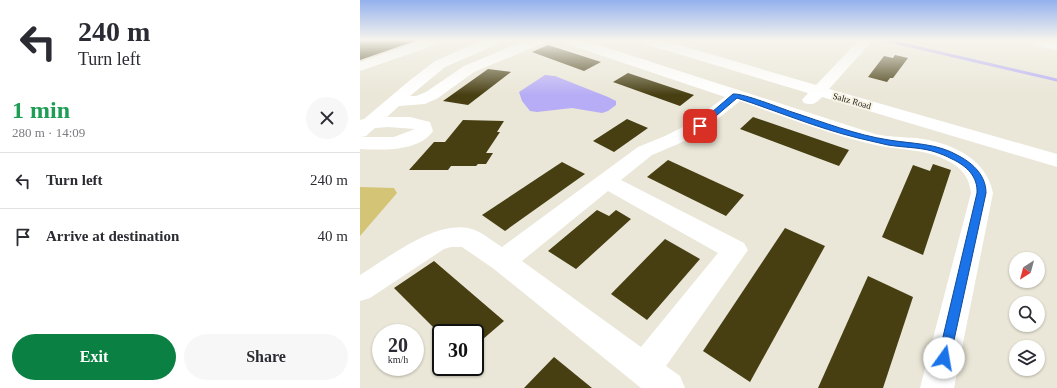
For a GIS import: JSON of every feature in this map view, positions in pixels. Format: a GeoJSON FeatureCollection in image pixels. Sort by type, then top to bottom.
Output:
{"type":"FeatureCollection","features":[{"type":"Feature","properties":{"kind":"street"},"geometry":{"type":"LineString","coordinates":[[360,67],[387,58]]}},
{"type":"Feature","properties":{"kind":"street"},"geometry":{"type":"LineString","coordinates":[[360,79],[398,58]]}},
{"type":"Feature","properties":{"kind":"street"},"geometry":{"type":"LineString","coordinates":[[363,127],[414,84],[471,58]]}},
{"type":"Feature","properties":{"kind":"street"},"geometry":{"type":"LineString","coordinates":[[395,101],[419,101],[432,95],[482,58]]}},
{"type":"Feature","properties":{"kind":"street"},"geometry":{"type":"LineString","coordinates":[[623,58],[858,135],[888,142],[915,144],[936,149],[957,158],[973,170],[982,183],[982,193],[937,388]]}},
{"type":"Feature","properties":{"kind":"street","name":"Saltz Road"},"geometry":{"type":"LineString","coordinates":[[708,58],[1057,162]]}},
{"type":"Feature","properties":{"kind":"street"},"geometry":{"type":"LineString","coordinates":[[795,115],[850,58]]}},
{"type":"Feature","properties":{"kind":"street"},"geometry":{"type":"LineString","coordinates":[[503,261],[645,150],[672,142],[693,131],[736,96]]}},
{"type":"Feature","properties":{"kind":"street"},"geometry":{"type":"LineString","coordinates":[[360,143],[397,143],[415,138],[424,131],[424,126],[413,122],[394,121],[363,127]]}},
{"type":"Feature","properties":{"kind":"street"},"geometry":{"type":"LineString","coordinates":[[606,181],[735,250],[644,370]]}},
{"type":"Feature","properties":{"kind":"street"},"geometry":{"type":"LineString","coordinates":[[360,289],[424,247],[450,237],[462,236],[472,239],[503,261],[668,388]]}},
{"type":"Feature","properties":{"kind":"shaded area"},"geometry":{"type":"Polygon","coordinates":[[[545,75],[555,76],[608,97],[616,101],[616,105],[608,111],[602,113],[572,108],[537,112],[530,111],[522,101],[519,92],[545,75]]]}},
{"type":"Feature","properties":{"kind":"shaded area"},"geometry":{"type":"Polygon","coordinates":[[[360,187],[394,188],[397,193],[360,236],[360,187]]]}},
{"type":"Feature","properties":{"kind":"building"},"geometry":{"type":"Polygon","coordinates":[[[549,58],[589,58],[601,62],[584,71],[549,58]]]}},
{"type":"Feature","properties":{"kind":"building"},"geometry":{"type":"Polygon","coordinates":[[[882,58],[908,58],[893,78],[890,78],[887,82],[868,77],[882,58]]]}},
{"type":"Feature","properties":{"kind":"building"},"geometry":{"type":"Polygon","coordinates":[[[488,69],[511,72],[468,105],[443,101],[488,69]]]}},
{"type":"Feature","properties":{"kind":"building"},"geometry":{"type":"Polygon","coordinates":[[[628,73],[694,95],[680,106],[613,82],[628,73]]]}},
{"type":"Feature","properties":{"kind":"building"},"geometry":{"type":"Polygon","coordinates":[[[753,117],[849,150],[839,166],[740,129],[753,117]]]}},
{"type":"Feature","properties":{"kind":"building"},"geometry":{"type":"Polygon","coordinates":[[[627,119],[648,128],[614,152],[593,141],[627,119]]]}},
{"type":"Feature","properties":{"kind":"building"},"geometry":{"type":"Polygon","coordinates":[[[463,120],[504,121],[497,132],[500,132],[486,153],[493,153],[486,164],[478,164],[476,166],[451,166],[448,170],[409,170],[434,142],[445,142],[463,120]]]}},
{"type":"Feature","properties":{"kind":"building"},"geometry":{"type":"Polygon","coordinates":[[[668,160],[744,195],[726,216],[647,177],[668,160]]]}},
{"type":"Feature","properties":{"kind":"building"},"geometry":{"type":"Polygon","coordinates":[[[562,162],[585,174],[505,231],[482,215],[562,162]]]}},
{"type":"Feature","properties":{"kind":"building"},"geometry":{"type":"Polygon","coordinates":[[[933,164],[951,170],[923,255],[882,237],[913,165],[930,171],[933,164]]]}},
{"type":"Feature","properties":{"kind":"building"},"geometry":{"type":"Polygon","coordinates":[[[597,210],[609,216],[616,210],[631,219],[576,269],[548,251],[597,210]]]}},
{"type":"Feature","properties":{"kind":"building"},"geometry":{"type":"Polygon","coordinates":[[[785,228],[825,246],[750,382],[703,351],[785,228]]]}},
{"type":"Feature","properties":{"kind":"building"},"geometry":{"type":"Polygon","coordinates":[[[665,239],[700,259],[647,320],[611,294],[665,239]]]}},
{"type":"Feature","properties":{"kind":"building"},"geometry":{"type":"Polygon","coordinates":[[[434,261],[504,321],[484,338],[484,324],[432,324],[432,326],[394,288],[434,261]]]}},
{"type":"Feature","properties":{"kind":"building"},"geometry":{"type":"Polygon","coordinates":[[[868,276],[913,297],[883,388],[818,388],[868,276]]]}},
{"type":"Feature","properties":{"kind":"building"},"geometry":{"type":"Polygon","coordinates":[[[554,357],[592,388],[524,388],[554,357]]]}},
{"type":"Feature","properties":{"kind":"waterway"},"geometry":{"type":"LineString","coordinates":[[963,58],[1057,80]]}},
{"type":"Feature","properties":{"kind":"route"},"geometry":{"type":"LineString","coordinates":[[700,126],[736,96],[858,135],[888,142],[915,144],[936,149],[957,158],[973,170],[982,183],[982,193],[944,358]]}}]}
